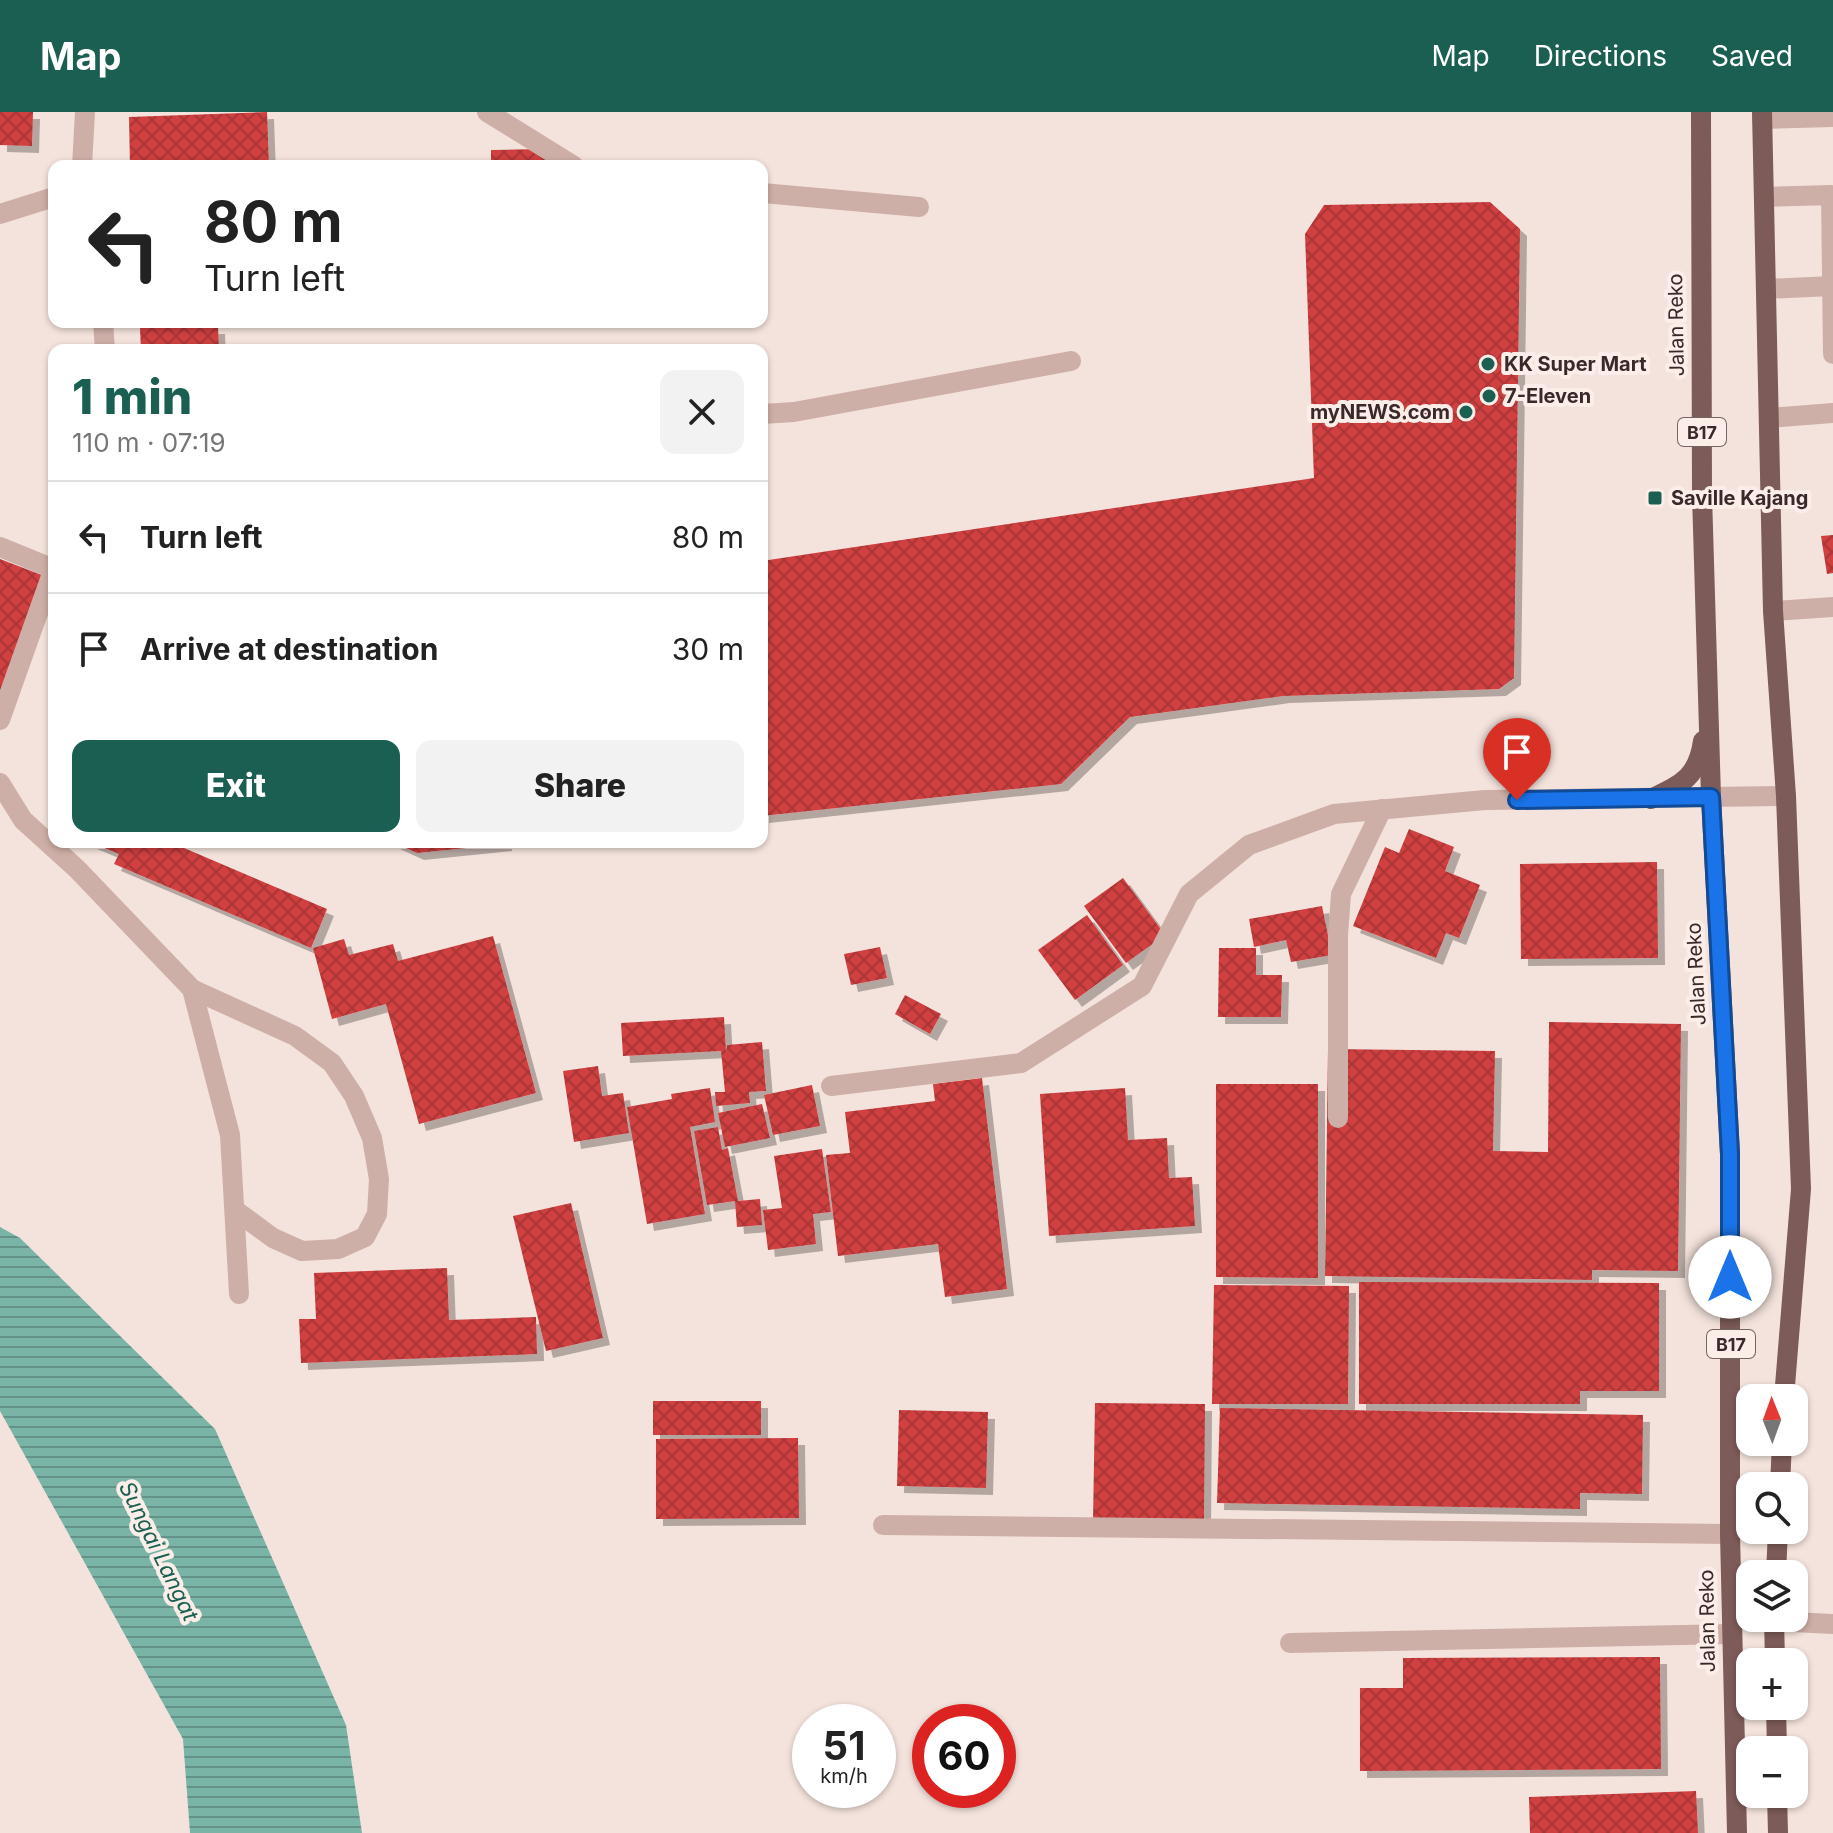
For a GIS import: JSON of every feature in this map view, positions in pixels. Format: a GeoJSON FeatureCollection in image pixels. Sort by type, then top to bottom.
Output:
{"type":"FeatureCollection","features":[{"type":"Feature","properties":{"kind":"main road","name":"Jalan Reko"},"geometry":{"type":"LineString","coordinates":[[1701,112],[1702,495],[1711,797],[1730,1154],[1731,1634],[1737,1833]]}},
{"type":"Feature","properties":{"kind":"main road"},"geometry":{"type":"LineString","coordinates":[[1762,115],[1773,611],[1786,796],[1801,1189],[1785,1384]]}},
{"type":"Feature","properties":{"kind":"main road"},"geometry":{"type":"LineString","coordinates":[[1651,799],[1679,786],[1700,764],[1708,708]]}},
{"type":"Feature","properties":{"kind":"main road"},"geometry":{"type":"LineString","coordinates":[[1777,1808],[1778,1833]]}},
{"type":"Feature","properties":{"kind":"street"},"geometry":{"type":"LineString","coordinates":[[82,160],[85,112]]}},
{"type":"Feature","properties":{"kind":"street"},"geometry":{"type":"LineString","coordinates":[[487,112],[564,160]]}},
{"type":"Feature","properties":{"kind":"street"},"geometry":{"type":"LineString","coordinates":[[1762,115],[1833,117]]}},
{"type":"Feature","properties":{"kind":"street"},"geometry":{"type":"LineString","coordinates":[[768,194],[919,207]]}},
{"type":"Feature","properties":{"kind":"street"},"geometry":{"type":"LineString","coordinates":[[1764,197],[1831,195],[1833,354]]}},
{"type":"Feature","properties":{"kind":"street"},"geometry":{"type":"LineString","coordinates":[[0,214],[48,199]]}},
{"type":"Feature","properties":{"kind":"street"},"geometry":{"type":"LineString","coordinates":[[1766,289],[1832,286]]}},
{"type":"Feature","properties":{"kind":"street"},"geometry":{"type":"LineString","coordinates":[[768,414],[794,412],[1071,361]]}},
{"type":"Feature","properties":{"kind":"street"},"geometry":{"type":"LineString","coordinates":[[1769,418],[1833,413]]}},
{"type":"Feature","properties":{"kind":"street"},"geometry":{"type":"LineString","coordinates":[[0,547],[48,567]]}},
{"type":"Feature","properties":{"kind":"street"},"geometry":{"type":"LineString","coordinates":[[0,720],[48,586]]}},
{"type":"Feature","properties":{"kind":"street"},"geometry":{"type":"LineString","coordinates":[[1773,611],[1833,607]]}},
{"type":"Feature","properties":{"kind":"street"},"geometry":{"type":"LineString","coordinates":[[0,783],[23,820],[48,843]]}},
{"type":"Feature","properties":{"kind":"street"},"geometry":{"type":"LineString","coordinates":[[831,1086],[1021,1063],[1142,986],[1189,894],[1249,845],[1334,814],[1485,800],[1786,796]]}},
{"type":"Feature","properties":{"kind":"street"},"geometry":{"type":"LineString","coordinates":[[1338,1118],[1338,935],[1341,894],[1382,809]]}},
{"type":"Feature","properties":{"kind":"street"},"geometry":{"type":"LineString","coordinates":[[54,848],[192,989],[295,1036],[332,1063],[354,1096],[372,1138],[379,1179],[377,1214],[365,1237],[338,1249],[302,1251],[273,1238],[235,1210]]}},
{"type":"Feature","properties":{"kind":"street"},"geometry":{"type":"LineString","coordinates":[[192,989],[230,1135],[239,1294]]}},
{"type":"Feature","properties":{"kind":"street"},"geometry":{"type":"LineString","coordinates":[[883,1525],[1730,1534]]}},
{"type":"Feature","properties":{"kind":"street"},"geometry":{"type":"LineString","coordinates":[[1808,1622],[1833,1624]]}},
{"type":"Feature","properties":{"kind":"street"},"geometry":{"type":"LineString","coordinates":[[1290,1643],[1731,1634]]}},
{"type":"Feature","properties":{"kind":"water","name":"Sungai Langat"},"geometry":{"type":"Polygon","coordinates":[[[0,1227],[20,1238],[215,1429],[346,1725],[362,1833],[190,1833],[183,1739],[0,1411],[0,1227]]]}},
{"type":"Feature","properties":{"kind":"building"},"geometry":{"type":"Polygon","coordinates":[[[0,112],[33,112],[32,146],[0,145],[0,112]]]}},
{"type":"Feature","properties":{"kind":"building"},"geometry":{"type":"Polygon","coordinates":[[[267,112],[269,160],[130,160],[129,117],[267,112]]]}},
{"type":"Feature","properties":{"kind":"building"},"geometry":{"type":"Polygon","coordinates":[[[548,149],[548,160],[491,160],[491,150],[548,149]]]}},
{"type":"Feature","properties":{"kind":"building"},"geometry":{"type":"Polygon","coordinates":[[[1490,202],[1520,229],[1514,678],[1499,689],[1283,696],[1130,717],[1061,784],[768,815],[768,560],[1314,478],[1305,234],[1324,205],[1490,202]]]}},
{"type":"Feature","properties":{"kind":"building"},"geometry":{"type":"Polygon","coordinates":[[[140,328],[218,328],[219,344],[141,344],[140,328]]]}},
{"type":"Feature","properties":{"kind":"building"},"geometry":{"type":"Polygon","coordinates":[[[1833,535],[1833,573],[1827,574],[1821,536],[1833,535]]]}},
{"type":"Feature","properties":{"kind":"building"},"geometry":{"type":"Polygon","coordinates":[[[0,559],[47,577],[0,696],[0,559]]]}},
{"type":"Feature","properties":{"kind":"building"},"geometry":{"type":"Polygon","coordinates":[[[1409,829],[1454,847],[1445,871],[1480,885],[1459,938],[1446,933],[1436,958],[1353,926],[1385,847],[1399,853],[1409,829]]]}},
{"type":"Feature","properties":{"kind":"building"},"geometry":{"type":"Polygon","coordinates":[[[104,848],[184,848],[327,909],[311,948],[114,864],[119,854],[104,848]]]}},
{"type":"Feature","properties":{"kind":"building"},"geometry":{"type":"Polygon","coordinates":[[[406,848],[466,848],[417,853],[406,848]]]}},
{"type":"Feature","properties":{"kind":"building"},"geometry":{"type":"Polygon","coordinates":[[[1657,862],[1658,958],[1521,959],[1520,864],[1657,862]]]}},
{"type":"Feature","properties":{"kind":"building"},"geometry":{"type":"Polygon","coordinates":[[[1123,878],[1165,935],[1126,963],[1084,906],[1123,878]]]}},
{"type":"Feature","properties":{"kind":"building"},"geometry":{"type":"Polygon","coordinates":[[[1322,906],[1332,955],[1291,962],[1286,940],[1254,947],[1249,919],[1322,906]]]}},
{"type":"Feature","properties":{"kind":"building"},"geometry":{"type":"Polygon","coordinates":[[[1087,915],[1123,965],[1075,1000],[1038,950],[1087,915]]]}},
{"type":"Feature","properties":{"kind":"building"},"geometry":{"type":"Polygon","coordinates":[[[493,936],[536,1093],[419,1124],[386,1004],[332,1019],[313,948],[344,939],[349,955],[393,944],[398,961],[493,936]]]}},
{"type":"Feature","properties":{"kind":"building"},"geometry":{"type":"Polygon","coordinates":[[[880,947],[887,978],[851,985],[844,954],[880,947]]]}},
{"type":"Feature","properties":{"kind":"building"},"geometry":{"type":"Polygon","coordinates":[[[1219,948],[1256,948],[1256,975],[1282,975],[1281,1017],[1218,1017],[1219,948]]]}},
{"type":"Feature","properties":{"kind":"building"},"geometry":{"type":"Polygon","coordinates":[[[905,995],[941,1014],[930,1034],[895,1014],[905,995]]]}},
{"type":"Feature","properties":{"kind":"building"},"geometry":{"type":"Polygon","coordinates":[[[724,1017],[726,1052],[727,1045],[762,1042],[766,1091],[749,1092],[750,1103],[716,1106],[715,1092],[725,1092],[721,1051],[623,1056],[621,1023],[724,1017]]]}},
{"type":"Feature","properties":{"kind":"building"},"geometry":{"type":"Polygon","coordinates":[[[1549,1022],[1681,1024],[1678,1271],[1592,1270],[1592,1280],[1325,1276],[1328,1049],[1495,1051],[1493,1151],[1548,1152],[1549,1022]]]}},
{"type":"Feature","properties":{"kind":"building"},"geometry":{"type":"Polygon","coordinates":[[[598,1066],[602,1096],[623,1093],[629,1133],[574,1142],[563,1071],[598,1066]]]}},
{"type":"Feature","properties":{"kind":"building"},"geometry":{"type":"Polygon","coordinates":[[[982,1078],[1007,1289],[945,1297],[938,1244],[838,1256],[826,1155],[850,1153],[845,1112],[935,1101],[933,1084],[982,1078]]]}},
{"type":"Feature","properties":{"kind":"building"},"geometry":{"type":"Polygon","coordinates":[[[1216,1084],[1318,1084],[1318,1278],[1216,1277],[1216,1084]]]}},
{"type":"Feature","properties":{"kind":"building"},"geometry":{"type":"Polygon","coordinates":[[[812,1085],[820,1126],[773,1135],[764,1095],[812,1085]]]}},
{"type":"Feature","properties":{"kind":"building"},"geometry":{"type":"Polygon","coordinates":[[[710,1088],[715,1122],[690,1127],[705,1214],[647,1224],[627,1107],[672,1099],[671,1094],[710,1088]]]}},
{"type":"Feature","properties":{"kind":"building"},"geometry":{"type":"Polygon","coordinates":[[[1125,1088],[1128,1140],[1167,1138],[1169,1178],[1192,1177],[1195,1226],[1049,1236],[1040,1094],[1125,1088]]]}},
{"type":"Feature","properties":{"kind":"building"},"geometry":{"type":"Polygon","coordinates":[[[762,1104],[770,1138],[725,1147],[718,1113],[762,1104]]]}},
{"type":"Feature","properties":{"kind":"building"},"geometry":{"type":"Polygon","coordinates":[[[718,1127],[722,1150],[728,1148],[738,1201],[760,1199],[762,1225],[737,1227],[735,1201],[707,1205],[694,1131],[718,1127]]]}},
{"type":"Feature","properties":{"kind":"building"},"geometry":{"type":"Polygon","coordinates":[[[822,1149],[831,1212],[813,1214],[816,1244],[768,1250],[763,1210],[782,1208],[774,1156],[822,1149]]]}},
{"type":"Feature","properties":{"kind":"building"},"geometry":{"type":"Polygon","coordinates":[[[571,1203],[603,1338],[546,1351],[513,1216],[571,1203]]]}},
{"type":"Feature","properties":{"kind":"building"},"geometry":{"type":"Polygon","coordinates":[[[447,1268],[449,1320],[536,1317],[537,1354],[301,1363],[299,1319],[316,1319],[314,1273],[447,1268]]]}},
{"type":"Feature","properties":{"kind":"building"},"geometry":{"type":"Polygon","coordinates":[[[1359,1282],[1659,1283],[1659,1391],[1580,1391],[1580,1404],[1359,1404],[1359,1282]]]}},
{"type":"Feature","properties":{"kind":"building"},"geometry":{"type":"Polygon","coordinates":[[[1214,1285],[1349,1286],[1348,1404],[1212,1404],[1214,1285]]]}},
{"type":"Feature","properties":{"kind":"building"},"geometry":{"type":"Polygon","coordinates":[[[653,1401],[761,1401],[761,1435],[653,1435],[653,1401]]]}},
{"type":"Feature","properties":{"kind":"building"},"geometry":{"type":"Polygon","coordinates":[[[1095,1403],[1205,1404],[1204,1524],[1093,1522],[1095,1403]]]}},
{"type":"Feature","properties":{"kind":"building"},"geometry":{"type":"Polygon","coordinates":[[[1220,1408],[1643,1415],[1642,1494],[1580,1493],[1580,1509],[1217,1503],[1220,1408]]]}},
{"type":"Feature","properties":{"kind":"building"},"geometry":{"type":"Polygon","coordinates":[[[899,1410],[988,1412],[986,1488],[897,1486],[899,1410]]]}},
{"type":"Feature","properties":{"kind":"building"},"geometry":{"type":"Polygon","coordinates":[[[798,1438],[799,1518],[656,1519],[656,1439],[798,1438]]]}},
{"type":"Feature","properties":{"kind":"building"},"geometry":{"type":"Polygon","coordinates":[[[1660,1657],[1661,1769],[1360,1771],[1360,1688],[1403,1688],[1403,1658],[1660,1657]]]}},
{"type":"Feature","properties":{"kind":"building"},"geometry":{"type":"Polygon","coordinates":[[[1696,1791],[1698,1833],[1530,1833],[1529,1797],[1696,1791]]]}},
{"type":"Feature","properties":{"kind":"place","name":"KK Super Mart"},"geometry":{"type":"Point","coordinates":[1488,364]}},
{"type":"Feature","properties":{"kind":"place","name":"7-Eleven"},"geometry":{"type":"Point","coordinates":[1489,396]}},
{"type":"Feature","properties":{"kind":"place","name":"myNEWS.com"},"geometry":{"type":"Point","coordinates":[1466,412]}},
{"type":"Feature","properties":{"kind":"place","name":"Saville Kajang"},"geometry":{"type":"Point","coordinates":[1655,498]}},
{"type":"Feature","properties":{"kind":"route"},"geometry":{"type":"LineString","coordinates":[[1517,800],[1711,797],[1730,1154],[1730,1277]]}}]}
